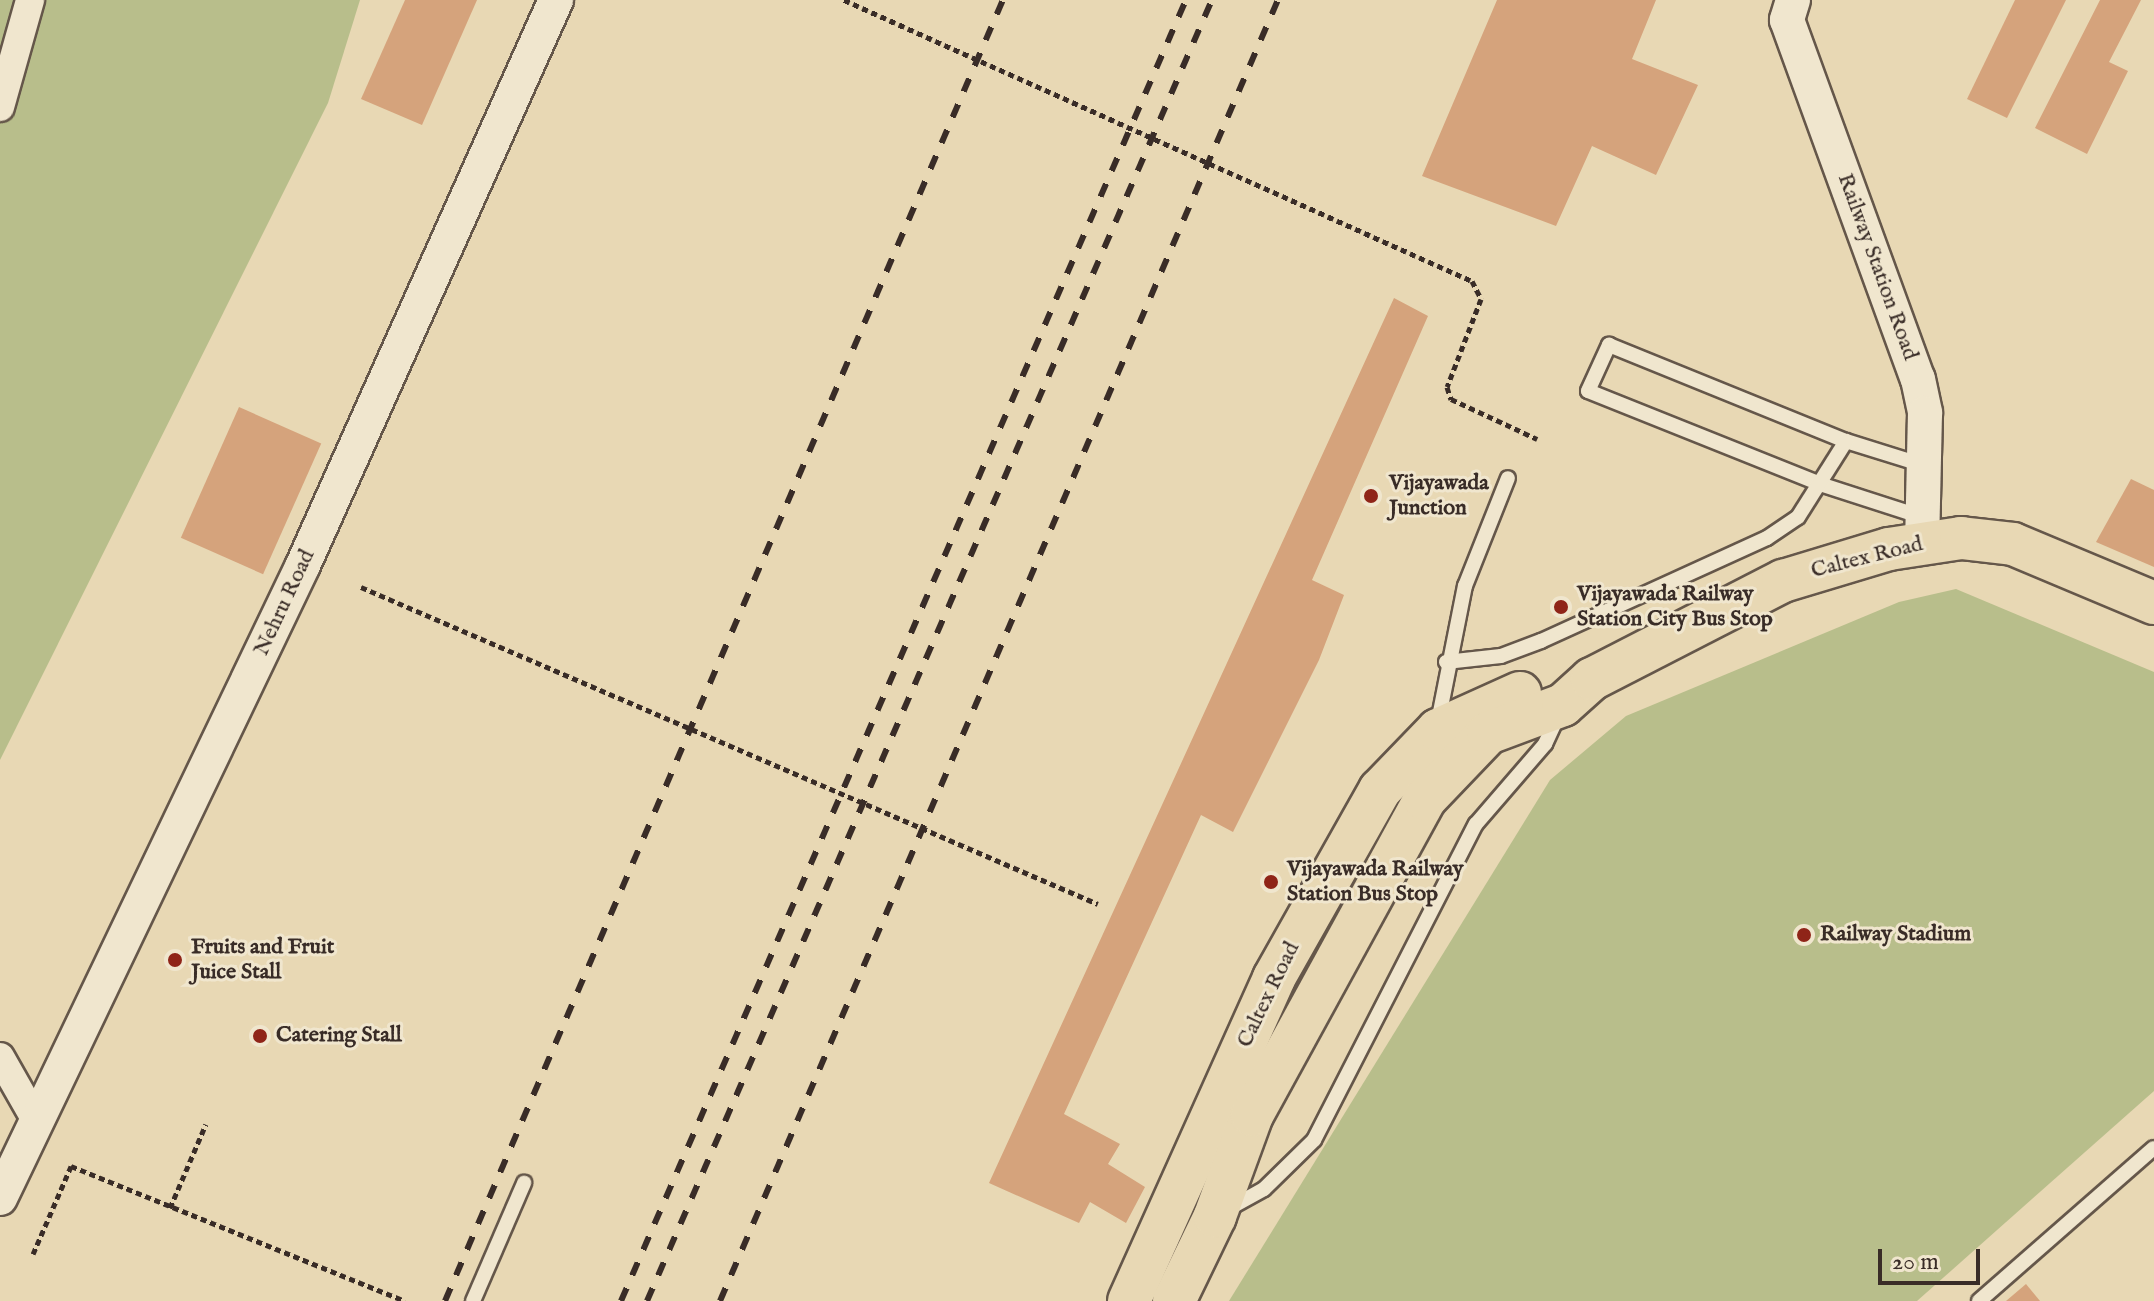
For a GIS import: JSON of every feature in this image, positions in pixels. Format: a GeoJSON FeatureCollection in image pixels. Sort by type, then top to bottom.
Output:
{"type":"FeatureCollection","features":[{"type":"Feature","properties":{"kind":"main road","name":"Caltex Road"},"geometry":{"type":"LineString","coordinates":[[1174,1301],[1215,1216],[1252,1115],[1425,799],[1488,733],[1578,692],[1783,581],[1922,530],[2013,544],[2154,603]]}},
{"type":"Feature","properties":{"kind":"main road","name":"Caltex Road"},"geometry":{"type":"LineString","coordinates":[[1129,1301],[1274,978],[1380,790],[1438,730],[1503,696],[1578,692]]}},
{"type":"Feature","properties":{"kind":"street"},"geometry":{"type":"LineString","coordinates":[[0,107],[30,0]]}},
{"type":"Feature","properties":{"kind":"street","name":"Nehru Road"},"geometry":{"type":"LineString","coordinates":[[0,1198],[303,565],[556,0]]}},
{"type":"Feature","properties":{"kind":"street","name":"Railway Station Road"},"geometry":{"type":"LineString","coordinates":[[1793,0],[1787,20],[1918,379],[1925,413],[1922,530]]}},
{"type":"Feature","properties":{"kind":"street"},"geometry":{"type":"LineString","coordinates":[[0,1057],[38,1124]]}},
{"type":"Feature","properties":{"kind":"lane"},"geometry":{"type":"LineString","coordinates":[[1922,530],[1823,485],[1588,391],[1609,345],[1846,441],[1923,465]]}},
{"type":"Feature","properties":{"kind":"lane"},"geometry":{"type":"LineString","coordinates":[[1446,662],[1501,656],[1528,646],[1767,538],[1798,517],[1823,485],[1846,441]]}},
{"type":"Feature","properties":{"kind":"lane"},"geometry":{"type":"LineString","coordinates":[[1438,730],[1446,662],[1465,586],[1508,478]]}},
{"type":"Feature","properties":{"kind":"lane"},"geometry":{"type":"LineString","coordinates":[[1215,1216],[1264,1189],[1314,1140],[1476,824],[1545,744],[1578,692]]}},
{"type":"Feature","properties":{"kind":"lane"},"geometry":{"type":"LineString","coordinates":[[1979,1301],[2154,1148]]}},
{"type":"Feature","properties":{"kind":"lane"},"geometry":{"type":"LineString","coordinates":[[473,1301],[524,1183]]}},
{"type":"Feature","properties":{"kind":"path"},"geometry":{"type":"LineString","coordinates":[[844,0],[1472,281],[1481,299],[1477,317],[1447,387],[1465,410],[1537,439]]}},
{"type":"Feature","properties":{"kind":"path"},"geometry":{"type":"LineString","coordinates":[[361,587],[1098,904]]}},
{"type":"Feature","properties":{"kind":"path"},"geometry":{"type":"LineString","coordinates":[[170,1208],[206,1124]]}},
{"type":"Feature","properties":{"kind":"path"},"geometry":{"type":"LineString","coordinates":[[33,1254],[71,1166],[405,1301]]}},
{"type":"Feature","properties":{"kind":"green space"},"geometry":{"type":"Polygon","coordinates":[[[0,0],[360,0],[328,103],[0,760],[0,0]]]}},
{"type":"Feature","properties":{"kind":"green space","name":"Railway Stadium"},"geometry":{"type":"Polygon","coordinates":[[[1956,589],[2154,672],[2154,1091],[1917,1301],[1229,1301],[1550,780],[1626,716],[1899,602],[1956,589]]]}},
{"type":"Feature","properties":{"kind":"building"},"geometry":{"type":"Polygon","coordinates":[[[405,0],[477,0],[422,125],[361,99],[405,0]]]}},
{"type":"Feature","properties":{"kind":"building"},"geometry":{"type":"Polygon","coordinates":[[[1497,0],[1656,0],[1632,59],[1698,85],[1656,175],[1592,146],[1556,226],[1422,176],[1497,0]]]}},
{"type":"Feature","properties":{"kind":"building"},"geometry":{"type":"Polygon","coordinates":[[[2015,0],[2066,0],[2007,118],[1967,99],[2015,0]]]}},
{"type":"Feature","properties":{"kind":"building"},"geometry":{"type":"Polygon","coordinates":[[[2100,0],[2141,0],[2109,62],[2128,71],[2087,154],[2035,128],[2100,0]]]}},
{"type":"Feature","properties":{"kind":"building"},"geometry":{"type":"Polygon","coordinates":[[[1394,298],[1428,316],[1312,580],[1344,595],[1319,660],[1233,832],[1201,815],[1064,1114],[1120,1144],[1108,1164],[1145,1187],[1126,1223],[1090,1202],[1079,1223],[989,1183],[1394,298]]]}},
{"type":"Feature","properties":{"kind":"building"},"geometry":{"type":"Polygon","coordinates":[[[239,407],[321,444],[263,574],[181,538],[239,407]]]}},
{"type":"Feature","properties":{"kind":"building"},"geometry":{"type":"Polygon","coordinates":[[[2131,479],[2154,490],[2154,567],[2096,542],[2131,479]]]}},
{"type":"Feature","properties":{"kind":"building"},"geometry":{"type":"Polygon","coordinates":[[[2026,1284],[2040,1301],[2006,1301],[2026,1284]]]}},
{"type":"Feature","properties":{"kind":"railway"},"geometry":{"type":"LineString","coordinates":[[445,1301],[1003,0]]}},
{"type":"Feature","properties":{"kind":"railway"},"geometry":{"type":"LineString","coordinates":[[621,1301],[1186,0]]}},
{"type":"Feature","properties":{"kind":"railway"},"geometry":{"type":"LineString","coordinates":[[647,1301],[1212,0]]}},
{"type":"Feature","properties":{"kind":"railway"},"geometry":{"type":"LineString","coordinates":[[720,1301],[1278,0]]}},
{"type":"Feature","properties":{"kind":"place","name":"Vijayawada Junction"},"geometry":{"type":"Point","coordinates":[1371,496]}},
{"type":"Feature","properties":{"kind":"place","name":"Vijayawada Railway Station City Bus Stop"},"geometry":{"type":"Point","coordinates":[1561,607]}},
{"type":"Feature","properties":{"kind":"place","name":"Vijayawada Railway Station Bus Stop"},"geometry":{"type":"Point","coordinates":[1271,882]}},
{"type":"Feature","properties":{"kind":"place","name":"Railway Stadium"},"geometry":{"type":"Point","coordinates":[1804,935]}},
{"type":"Feature","properties":{"kind":"place","name":"Fruits and Fruit Juice Stall"},"geometry":{"type":"Point","coordinates":[175,960]}},
{"type":"Feature","properties":{"kind":"place","name":"Catering Stall"},"geometry":{"type":"Point","coordinates":[260,1036]}}]}
